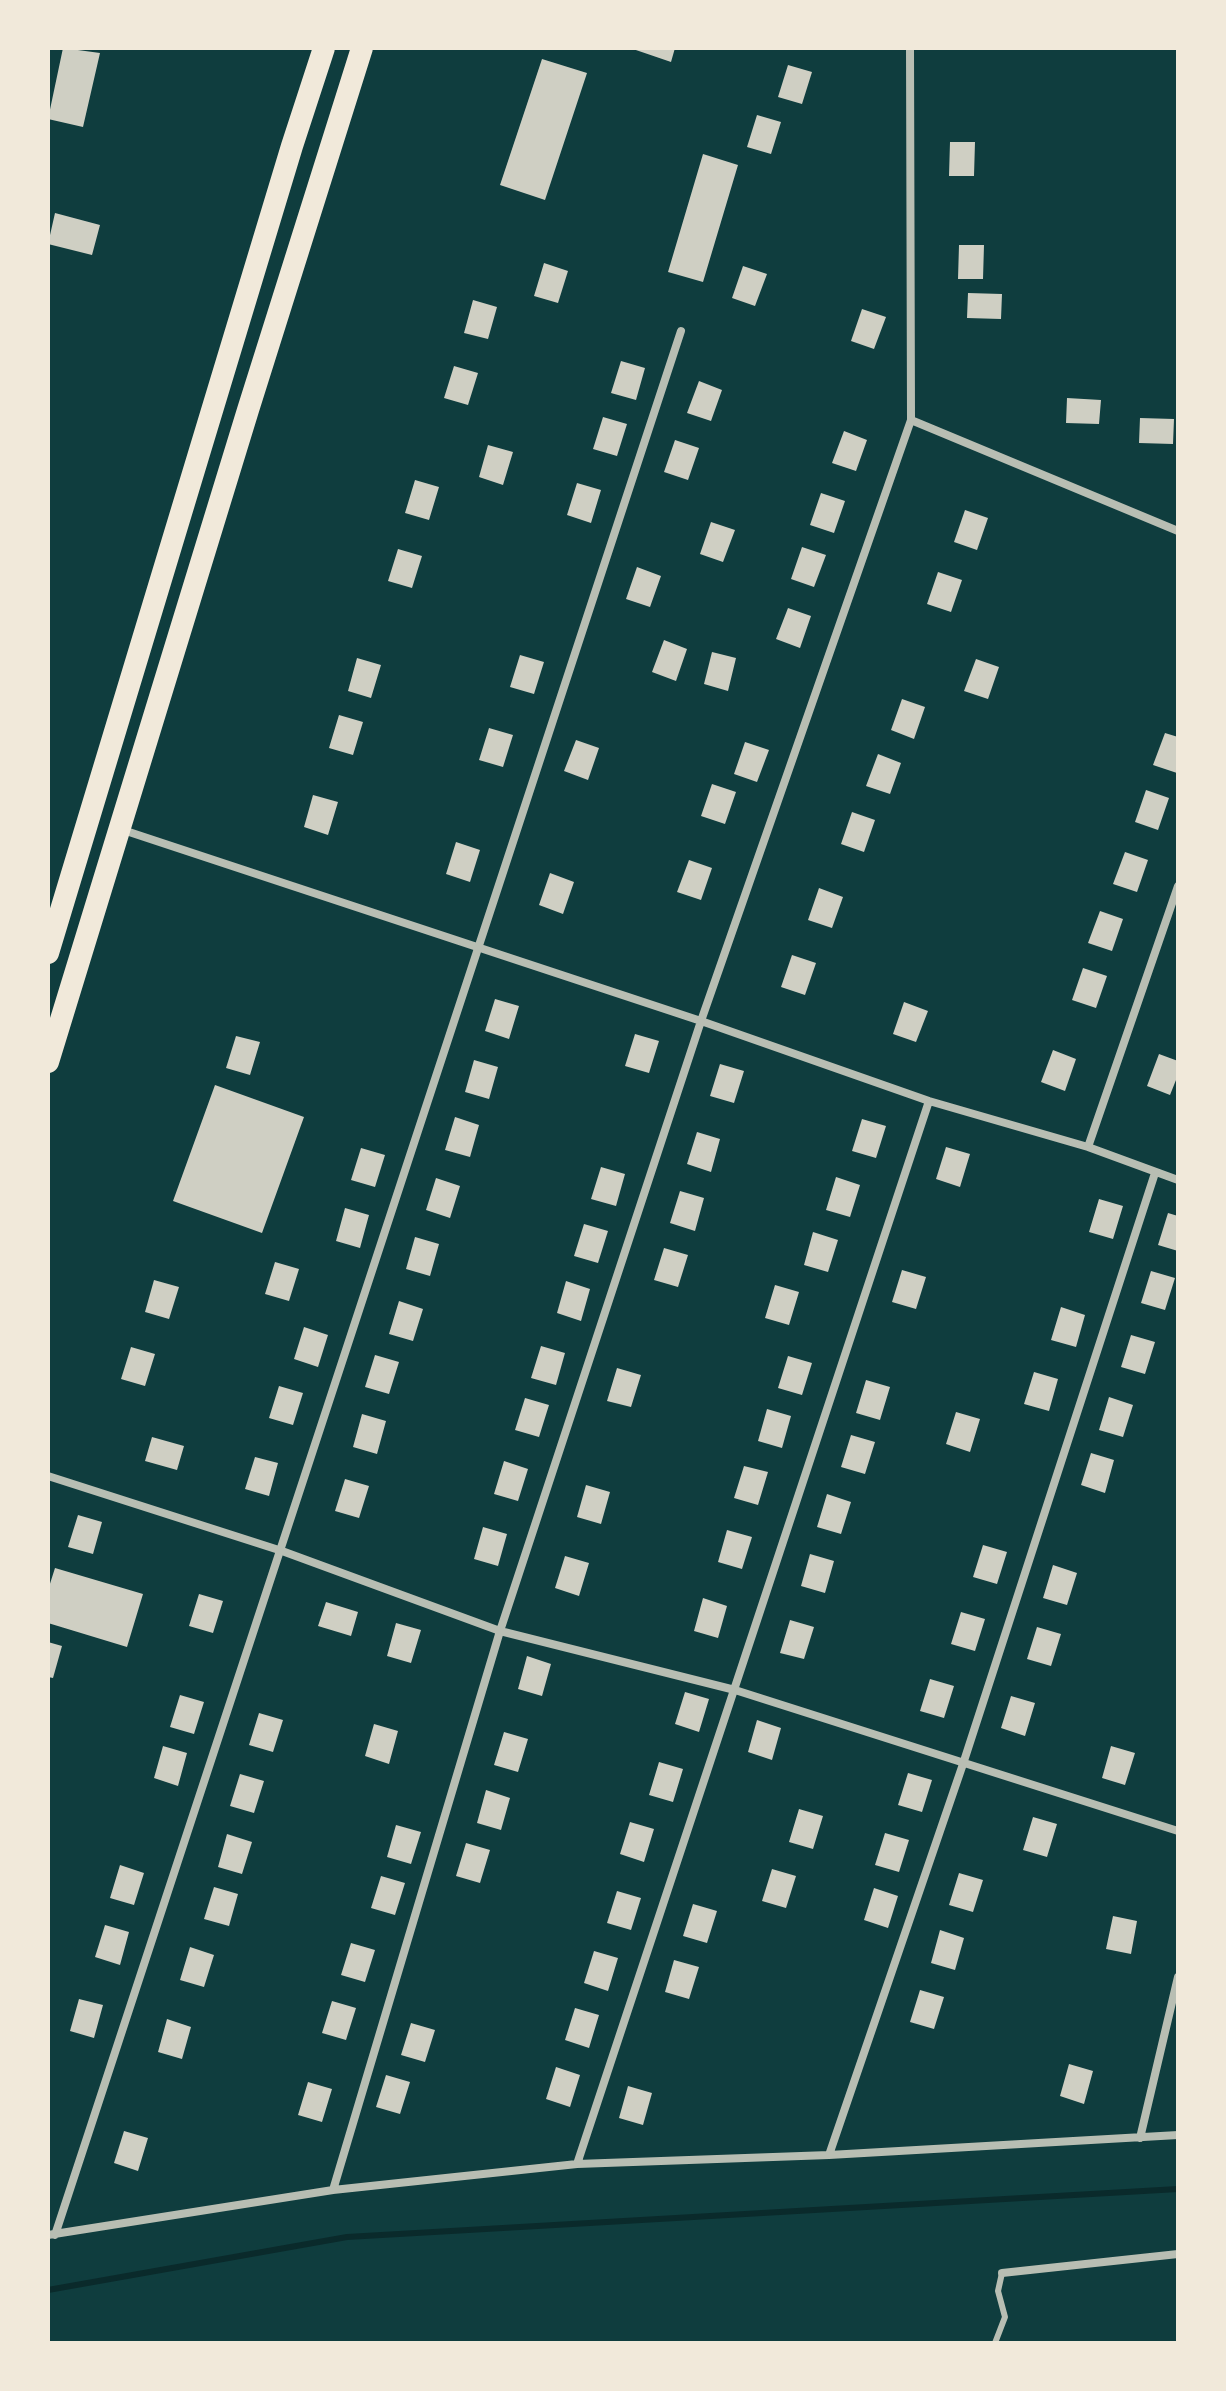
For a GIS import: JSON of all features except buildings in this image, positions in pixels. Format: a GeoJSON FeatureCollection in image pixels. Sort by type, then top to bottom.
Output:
{"type":"FeatureCollection","features":[{"type":"Feature","properties":{"kind":"highway"},"geometry":{"type":"LineString","coordinates":[[48,953],[324,48]]}},
{"type":"Feature","properties":{"kind":"highway"},"geometry":{"type":"LineString","coordinates":[[48,1062],[362,48]]}},
{"type":"Feature","properties":{"kind":"street"},"geometry":{"type":"LineString","coordinates":[[333,2190],[500,1631],[701,1021],[911,420],[910,48]]}},
{"type":"Feature","properties":{"kind":"street"},"geometry":{"type":"LineString","coordinates":[[681,331],[282,1551],[52,2235],[333,2190],[577,2164],[829,2155],[1178,2135]]}},
{"type":"Feature","properties":{"kind":"street"},"geometry":{"type":"LineString","coordinates":[[911,420],[1178,531]]}},
{"type":"Feature","properties":{"kind":"street"},"geometry":{"type":"LineString","coordinates":[[119,829],[701,1021],[929,1101],[1088,1147],[1178,1180]]}},
{"type":"Feature","properties":{"kind":"street"},"geometry":{"type":"LineString","coordinates":[[1088,1147],[1178,886]]}},
{"type":"Feature","properties":{"kind":"street"},"geometry":{"type":"LineString","coordinates":[[577,2164],[929,1101]]}},
{"type":"Feature","properties":{"kind":"street"},"geometry":{"type":"LineString","coordinates":[[829,2155],[963,1764],[1155,1173]]}},
{"type":"Feature","properties":{"kind":"street"},"geometry":{"type":"LineString","coordinates":[[48,1476],[282,1551],[500,1631],[735,1690],[1178,1831]]}},
{"type":"Feature","properties":{"kind":"street"},"geometry":{"type":"LineString","coordinates":[[1140,2138],[1178,1977]]}},
{"type":"Feature","properties":{"kind":"street"},"geometry":{"type":"LineString","coordinates":[[1002,2273],[1178,2254]]}},
{"type":"Feature","properties":{"kind":"lane"},"geometry":{"type":"LineString","coordinates":[[995,2343],[1005,2317],[998,2291],[1002,2273]]}},
{"type":"Feature","properties":{"kind":"waterway"},"geometry":{"type":"LineString","coordinates":[[48,2290],[347,2237],[1178,2189]]}}]}
